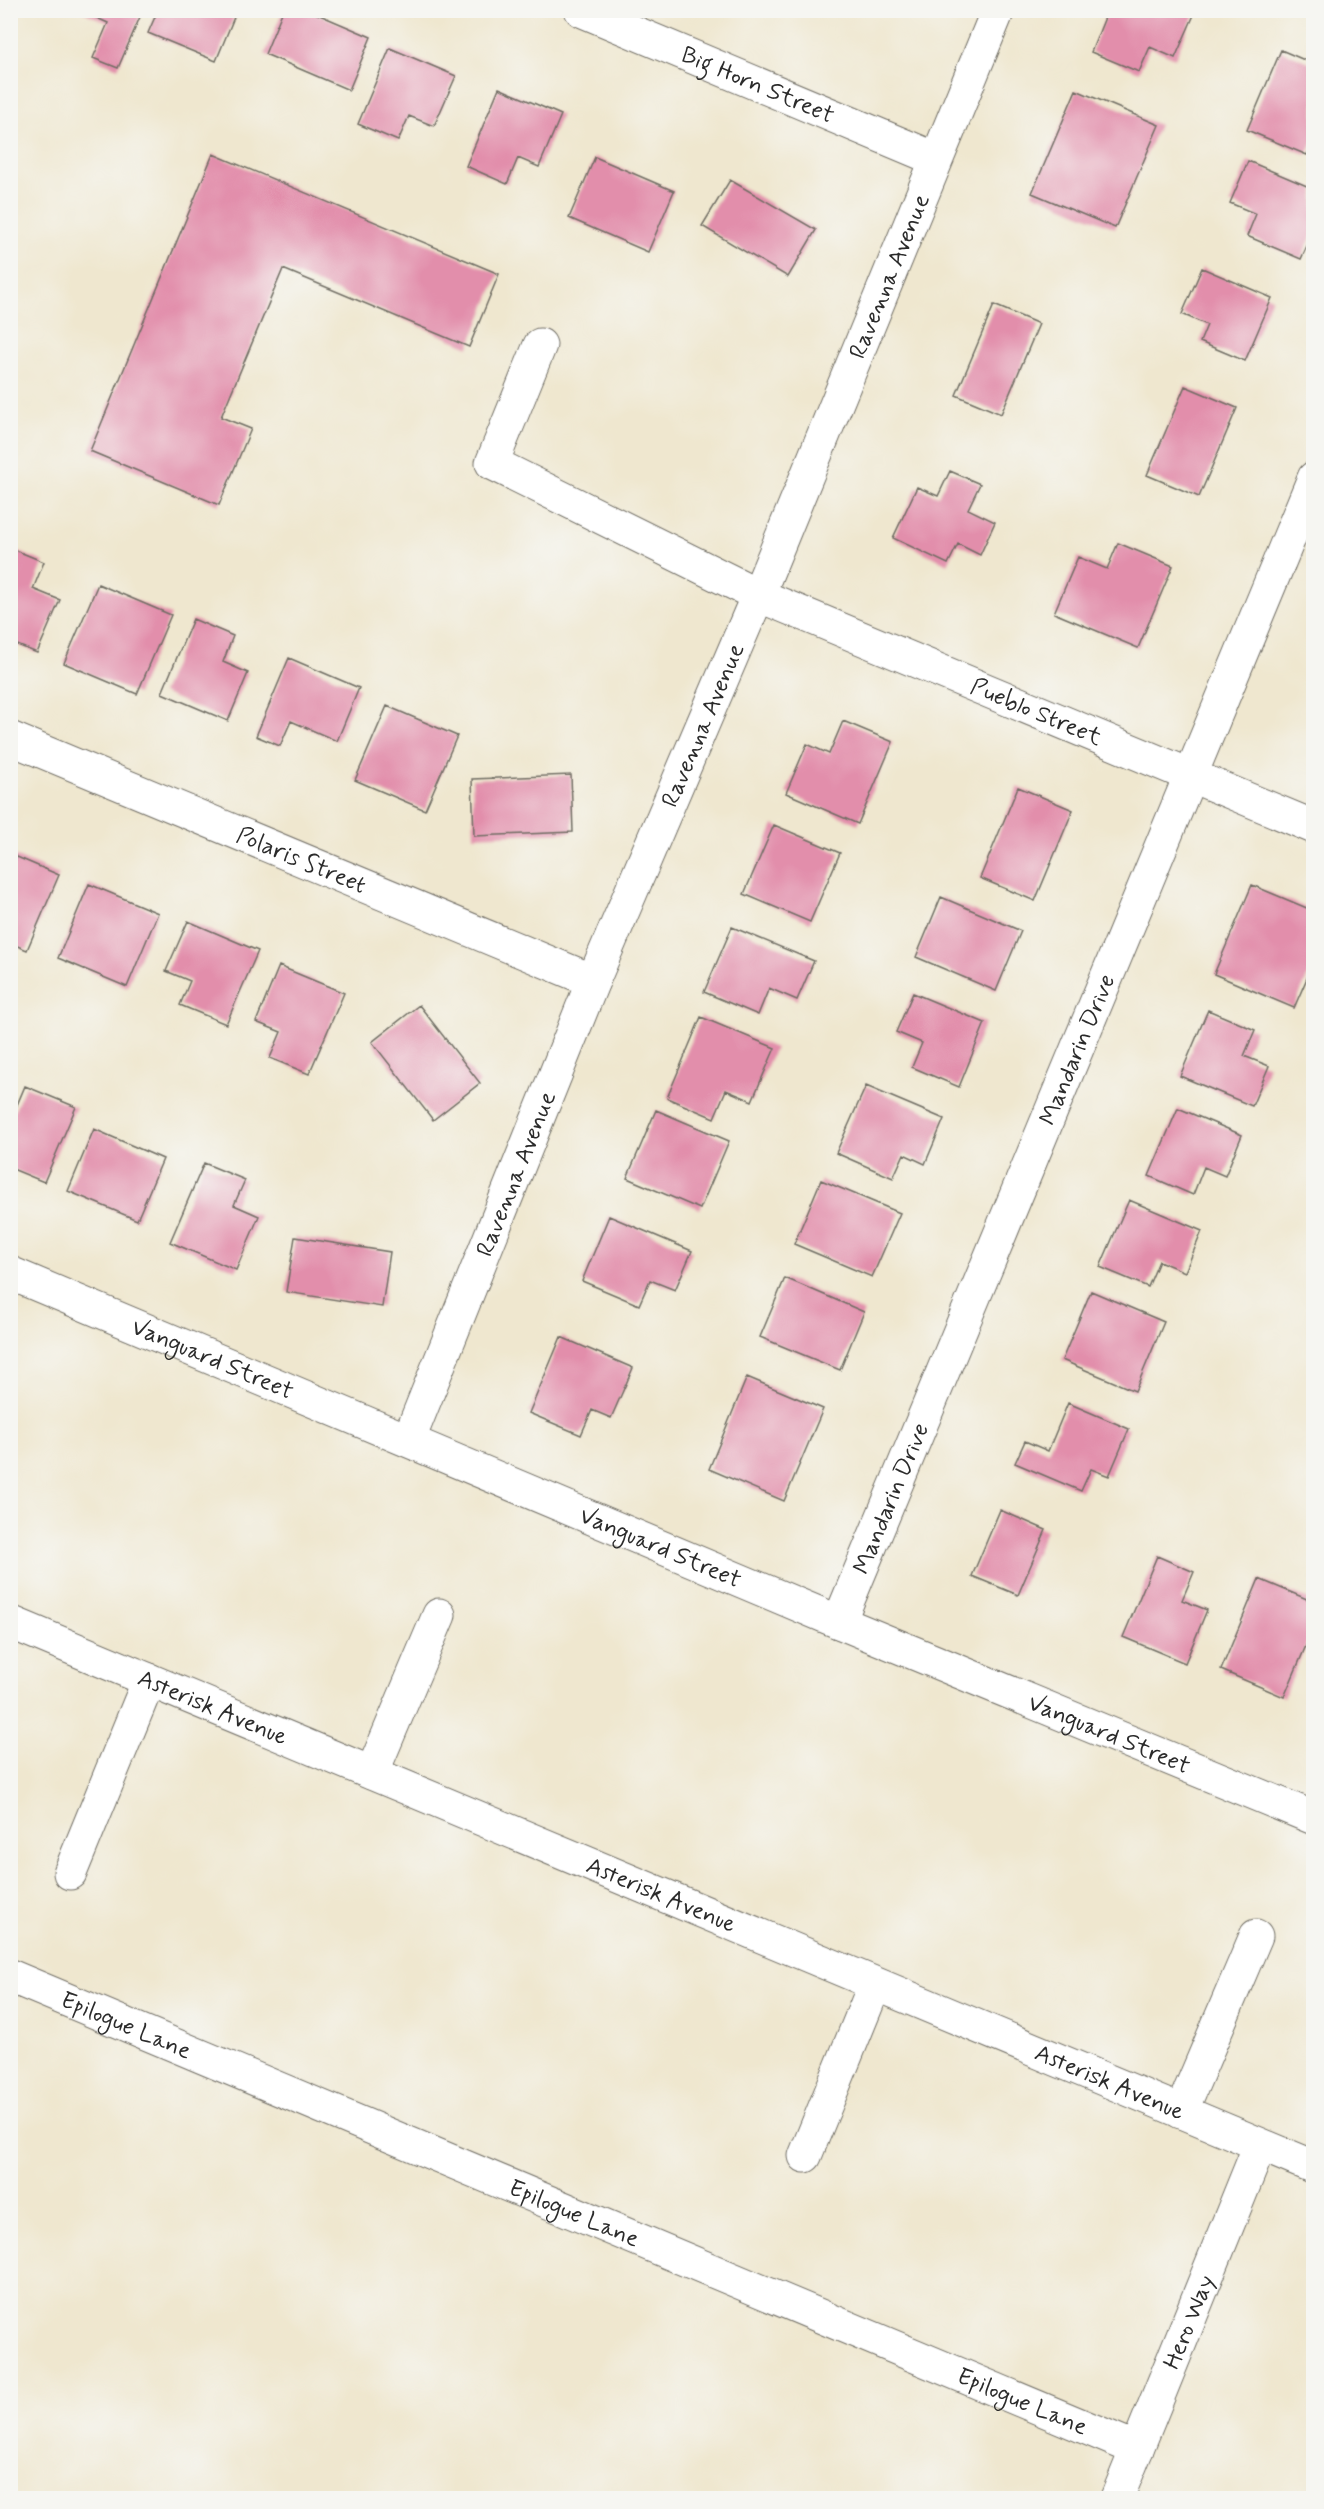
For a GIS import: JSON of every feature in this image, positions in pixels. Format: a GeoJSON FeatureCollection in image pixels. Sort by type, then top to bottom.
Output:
{"type":"FeatureCollection","features":[{"type":"Feature","properties":{"kind":"street","name":"Big Horn Street"},"geometry":{"type":"LineString","coordinates":[[581,10],[936,159]]}},
{"type":"Feature","properties":{"kind":"street","name":"Ravenna Avenue"},"geometry":{"type":"LineString","coordinates":[[409,1439],[593,981],[758,595],[998,10]]}},
{"type":"Feature","properties":{"kind":"street","name":"Pueblo Street"},"geometry":{"type":"LineString","coordinates":[[540,345],[492,463],[758,595],[1314,827]]}},
{"type":"Feature","properties":{"kind":"street","name":"Mandarin Drive"},"geometry":{"type":"LineString","coordinates":[[839,1622],[1314,478]]}},
{"type":"Feature","properties":{"kind":"street","name":"Polaris Street"},"geometry":{"type":"LineString","coordinates":[[10,738],[593,981]]}},
{"type":"Feature","properties":{"kind":"street","name":"Vanguard Street"},"geometry":{"type":"LineString","coordinates":[[10,1273],[409,1439],[839,1622],[1314,1818]]}},
{"type":"Feature","properties":{"kind":"street"},"geometry":{"type":"LineString","coordinates":[[372,1773],[439,1615]]}},
{"type":"Feature","properties":{"kind":"street","name":"Asterisk Avenue"},"geometry":{"type":"LineString","coordinates":[[10,1623],[1314,2167]]}},
{"type":"Feature","properties":{"kind":"street"},"geometry":{"type":"LineString","coordinates":[[70,1873],[149,1680]]}},
{"type":"Feature","properties":{"kind":"street"},"geometry":{"type":"LineString","coordinates":[[1181,2112],[1256,1936]]}},
{"type":"Feature","properties":{"kind":"street","name":"Epilogue Lane"},"geometry":{"type":"LineString","coordinates":[[10,1976],[1137,2449]]}},
{"type":"Feature","properties":{"kind":"street"},"geometry":{"type":"LineString","coordinates":[[806,2156],[875,1984]]}},
{"type":"Feature","properties":{"kind":"street","name":"Hero Way"},"geometry":{"type":"LineString","coordinates":[[1117,2499],[1260,2145]]}},
{"type":"Feature","properties":{"kind":"building"},"geometry":{"type":"Polygon","coordinates":[[[79,10],[143,10],[118,68],[93,58],[108,23],[79,10]]]}},
{"type":"Feature","properties":{"kind":"building"},"geometry":{"type":"Polygon","coordinates":[[[158,10],[237,10],[216,61],[148,33],[158,10]]]}},
{"type":"Feature","properties":{"kind":"building"},"geometry":{"type":"Polygon","coordinates":[[[283,10],[308,10],[371,37],[349,90],[265,54],[283,10]]]}},
{"type":"Feature","properties":{"kind":"building"},"geometry":{"type":"Polygon","coordinates":[[[1108,10],[1183,10],[1194,15],[1175,58],[1150,47],[1139,72],[1091,52],[1108,10]]]}},
{"type":"Feature","properties":{"kind":"building"},"geometry":{"type":"Polygon","coordinates":[[[390,48],[456,76],[434,126],[409,116],[398,141],[358,124],[390,48]]]}},
{"type":"Feature","properties":{"kind":"building"},"geometry":{"type":"Polygon","coordinates":[[[1281,50],[1314,64],[1314,141],[1307,155],[1247,130],[1281,50]]]}},
{"type":"Feature","properties":{"kind":"building"},"geometry":{"type":"Polygon","coordinates":[[[499,88],[561,115],[539,167],[518,158],[507,184],[466,166],[499,88]]]}},
{"type":"Feature","properties":{"kind":"building"},"geometry":{"type":"Polygon","coordinates":[[[1076,90],[1159,125],[1115,228],[1032,193],[1076,90]]]}},
{"type":"Feature","properties":{"kind":"building"},"geometry":{"type":"Polygon","coordinates":[[[213,154],[499,274],[469,347],[283,269],[221,417],[251,429],[219,505],[90,451],[213,154]]]}},
{"type":"Feature","properties":{"kind":"building"},"geometry":{"type":"Polygon","coordinates":[[[595,157],[674,191],[648,252],[569,218],[595,157]]]}},
{"type":"Feature","properties":{"kind":"building"},"geometry":{"type":"Polygon","coordinates":[[[1248,161],[1314,189],[1314,231],[1301,259],[1247,236],[1256,214],[1230,203],[1248,161]]]}},
{"type":"Feature","properties":{"kind":"building"},"geometry":{"type":"Polygon","coordinates":[[[730,180],[816,230],[788,277],[702,226],[730,180]]]}},
{"type":"Feature","properties":{"kind":"building"},"geometry":{"type":"Polygon","coordinates":[[[1202,268],[1272,298],[1245,361],[1200,342],[1207,325],[1182,314],[1202,268]]]}},
{"type":"Feature","properties":{"kind":"building"},"geometry":{"type":"Polygon","coordinates":[[[994,305],[1039,324],[1001,414],[956,395],[994,305]]]}},
{"type":"Feature","properties":{"kind":"building"},"geometry":{"type":"Polygon","coordinates":[[[1185,386],[1237,408],[1199,497],[1147,475],[1185,386]]]}},
{"type":"Feature","properties":{"kind":"building"},"geometry":{"type":"Polygon","coordinates":[[[950,471],[980,484],[968,509],[995,522],[980,555],[958,544],[948,564],[893,538],[917,487],[938,496],[950,471]]]}},
{"type":"Feature","properties":{"kind":"building"},"geometry":{"type":"Polygon","coordinates":[[[1118,543],[1173,566],[1138,648],[1054,613],[1078,557],[1107,569],[1118,543]]]}},
{"type":"Feature","properties":{"kind":"building"},"geometry":{"type":"Polygon","coordinates":[[[10,548],[44,562],[33,589],[60,600],[37,653],[10,642],[10,548]]]}},
{"type":"Feature","properties":{"kind":"building"},"geometry":{"type":"Polygon","coordinates":[[[98,584],[171,615],[137,694],[64,663],[98,584]]]}},
{"type":"Feature","properties":{"kind":"building"},"geometry":{"type":"Polygon","coordinates":[[[193,619],[233,636],[223,662],[248,673],[228,721],[162,693],[193,619]]]}},
{"type":"Feature","properties":{"kind":"building"},"geometry":{"type":"Polygon","coordinates":[[[289,658],[359,688],[337,741],[291,721],[280,746],[256,736],[289,658]]]}},
{"type":"Feature","properties":{"kind":"building"},"geometry":{"type":"Polygon","coordinates":[[[387,706],[457,736],[425,810],[355,780],[387,706]]]}},
{"type":"Feature","properties":{"kind":"building"},"geometry":{"type":"Polygon","coordinates":[[[843,721],[893,742],[858,824],[786,793],[807,744],[829,754],[843,721]]]}},
{"type":"Feature","properties":{"kind":"building"},"geometry":{"type":"Polygon","coordinates":[[[571,775],[573,832],[474,836],[472,779],[571,775]]]}},
{"type":"Feature","properties":{"kind":"building"},"geometry":{"type":"Polygon","coordinates":[[[1018,787],[1073,810],[1035,901],[980,878],[1018,787]]]}},
{"type":"Feature","properties":{"kind":"building"},"geometry":{"type":"Polygon","coordinates":[[[774,825],[840,853],[810,922],[744,894],[774,825]]]}},
{"type":"Feature","properties":{"kind":"building"},"geometry":{"type":"Polygon","coordinates":[[[10,854],[59,875],[27,950],[10,943],[10,854]]]}},
{"type":"Feature","properties":{"kind":"building"},"geometry":{"type":"Polygon","coordinates":[[[89,884],[158,913],[127,987],[58,958],[89,884]]]}},
{"type":"Feature","properties":{"kind":"building"},"geometry":{"type":"Polygon","coordinates":[[[1252,885],[1314,911],[1314,962],[1294,1008],[1214,974],[1252,885]]]}},
{"type":"Feature","properties":{"kind":"building"},"geometry":{"type":"Polygon","coordinates":[[[941,897],[1021,931],[996,991],[916,957],[941,897]]]}},
{"type":"Feature","properties":{"kind":"building"},"geometry":{"type":"Polygon","coordinates":[[[188,921],[258,951],[226,1024],[180,1005],[190,981],[166,971],[188,921]]]}},
{"type":"Feature","properties":{"kind":"building"},"geometry":{"type":"Polygon","coordinates":[[[732,927],[814,961],[797,1000],[769,988],[758,1015],[704,992],[732,927]]]}},
{"type":"Feature","properties":{"kind":"building"},"geometry":{"type":"Polygon","coordinates":[[[279,966],[344,993],[309,1074],[270,1058],[281,1032],[256,1022],[279,966]]]}},
{"type":"Feature","properties":{"kind":"building"},"geometry":{"type":"Polygon","coordinates":[[[913,993],[985,1023],[959,1087],[912,1067],[922,1043],[896,1032],[913,993]]]}},
{"type":"Feature","properties":{"kind":"building"},"geometry":{"type":"Polygon","coordinates":[[[419,1005],[480,1083],[433,1120],[372,1042],[419,1005]]]}},
{"type":"Feature","properties":{"kind":"building"},"geometry":{"type":"Polygon","coordinates":[[[1208,1010],[1255,1030],[1244,1056],[1269,1066],[1252,1106],[1180,1076],[1208,1010]]]}},
{"type":"Feature","properties":{"kind":"building"},"geometry":{"type":"Polygon","coordinates":[[[701,1017],[775,1048],[752,1101],[726,1090],[714,1118],[667,1098],[701,1017]]]}},
{"type":"Feature","properties":{"kind":"building"},"geometry":{"type":"Polygon","coordinates":[[[25,1086],[76,1107],[44,1182],[10,1168],[10,1111],[14,1112],[25,1086]]]}},
{"type":"Feature","properties":{"kind":"building"},"geometry":{"type":"Polygon","coordinates":[[[866,1086],[944,1119],[925,1164],[904,1154],[893,1178],[836,1153],[866,1086]]]}},
{"type":"Feature","properties":{"kind":"building"},"geometry":{"type":"Polygon","coordinates":[[[1178,1108],[1242,1135],[1225,1176],[1204,1167],[1193,1195],[1149,1176],[1178,1108]]]}},
{"type":"Feature","properties":{"kind":"building"},"geometry":{"type":"Polygon","coordinates":[[[656,1110],[729,1141],[700,1209],[627,1178],[656,1110]]]}},
{"type":"Feature","properties":{"kind":"building"},"geometry":{"type":"Polygon","coordinates":[[[94,1129],[163,1159],[137,1220],[68,1191],[94,1129]]]}},
{"type":"Feature","properties":{"kind":"building"},"geometry":{"type":"Polygon","coordinates":[[[204,1163],[245,1180],[234,1205],[259,1216],[236,1270],[170,1242],[204,1163]]]}},
{"type":"Feature","properties":{"kind":"building"},"geometry":{"type":"Polygon","coordinates":[[[821,1180],[900,1213],[872,1277],[794,1244],[821,1180]]]}},
{"type":"Feature","properties":{"kind":"building"},"geometry":{"type":"Polygon","coordinates":[[[1129,1200],[1202,1231],[1185,1272],[1159,1261],[1148,1287],[1100,1267],[1129,1200]]]}},
{"type":"Feature","properties":{"kind":"building"},"geometry":{"type":"Polygon","coordinates":[[[609,1216],[692,1251],[675,1290],[650,1280],[639,1305],[582,1281],[609,1216]]]}},
{"type":"Feature","properties":{"kind":"building"},"geometry":{"type":"Polygon","coordinates":[[[295,1237],[390,1252],[382,1307],[286,1292],[295,1237]]]}},
{"type":"Feature","properties":{"kind":"building"},"geometry":{"type":"Polygon","coordinates":[[[785,1278],[864,1312],[840,1370],[760,1337],[785,1278]]]}},
{"type":"Feature","properties":{"kind":"building"},"geometry":{"type":"Polygon","coordinates":[[[1091,1291],[1164,1322],[1135,1391],[1062,1360],[1091,1291]]]}},
{"type":"Feature","properties":{"kind":"building"},"geometry":{"type":"Polygon","coordinates":[[[561,1337],[633,1368],[611,1418],[592,1410],[581,1435],[529,1413],[561,1337]]]}},
{"type":"Feature","properties":{"kind":"building"},"geometry":{"type":"Polygon","coordinates":[[[747,1377],[823,1409],[784,1501],[709,1469],[747,1377]]]}},
{"type":"Feature","properties":{"kind":"building"},"geometry":{"type":"Polygon","coordinates":[[[1068,1403],[1129,1429],[1109,1476],[1091,1469],[1081,1491],[1015,1463],[1025,1441],[1048,1451],[1068,1403]]]}},
{"type":"Feature","properties":{"kind":"building"},"geometry":{"type":"Polygon","coordinates":[[[1000,1510],[1046,1530],[1018,1595],[972,1576],[1000,1510]]]}},
{"type":"Feature","properties":{"kind":"building"},"geometry":{"type":"Polygon","coordinates":[[[1157,1556],[1194,1572],[1182,1600],[1207,1610],[1185,1663],[1123,1637],[1157,1556]]]}},
{"type":"Feature","properties":{"kind":"building"},"geometry":{"type":"Polygon","coordinates":[[[1259,1579],[1314,1602],[1314,1627],[1284,1697],[1221,1670],[1259,1579]]]}}]}
